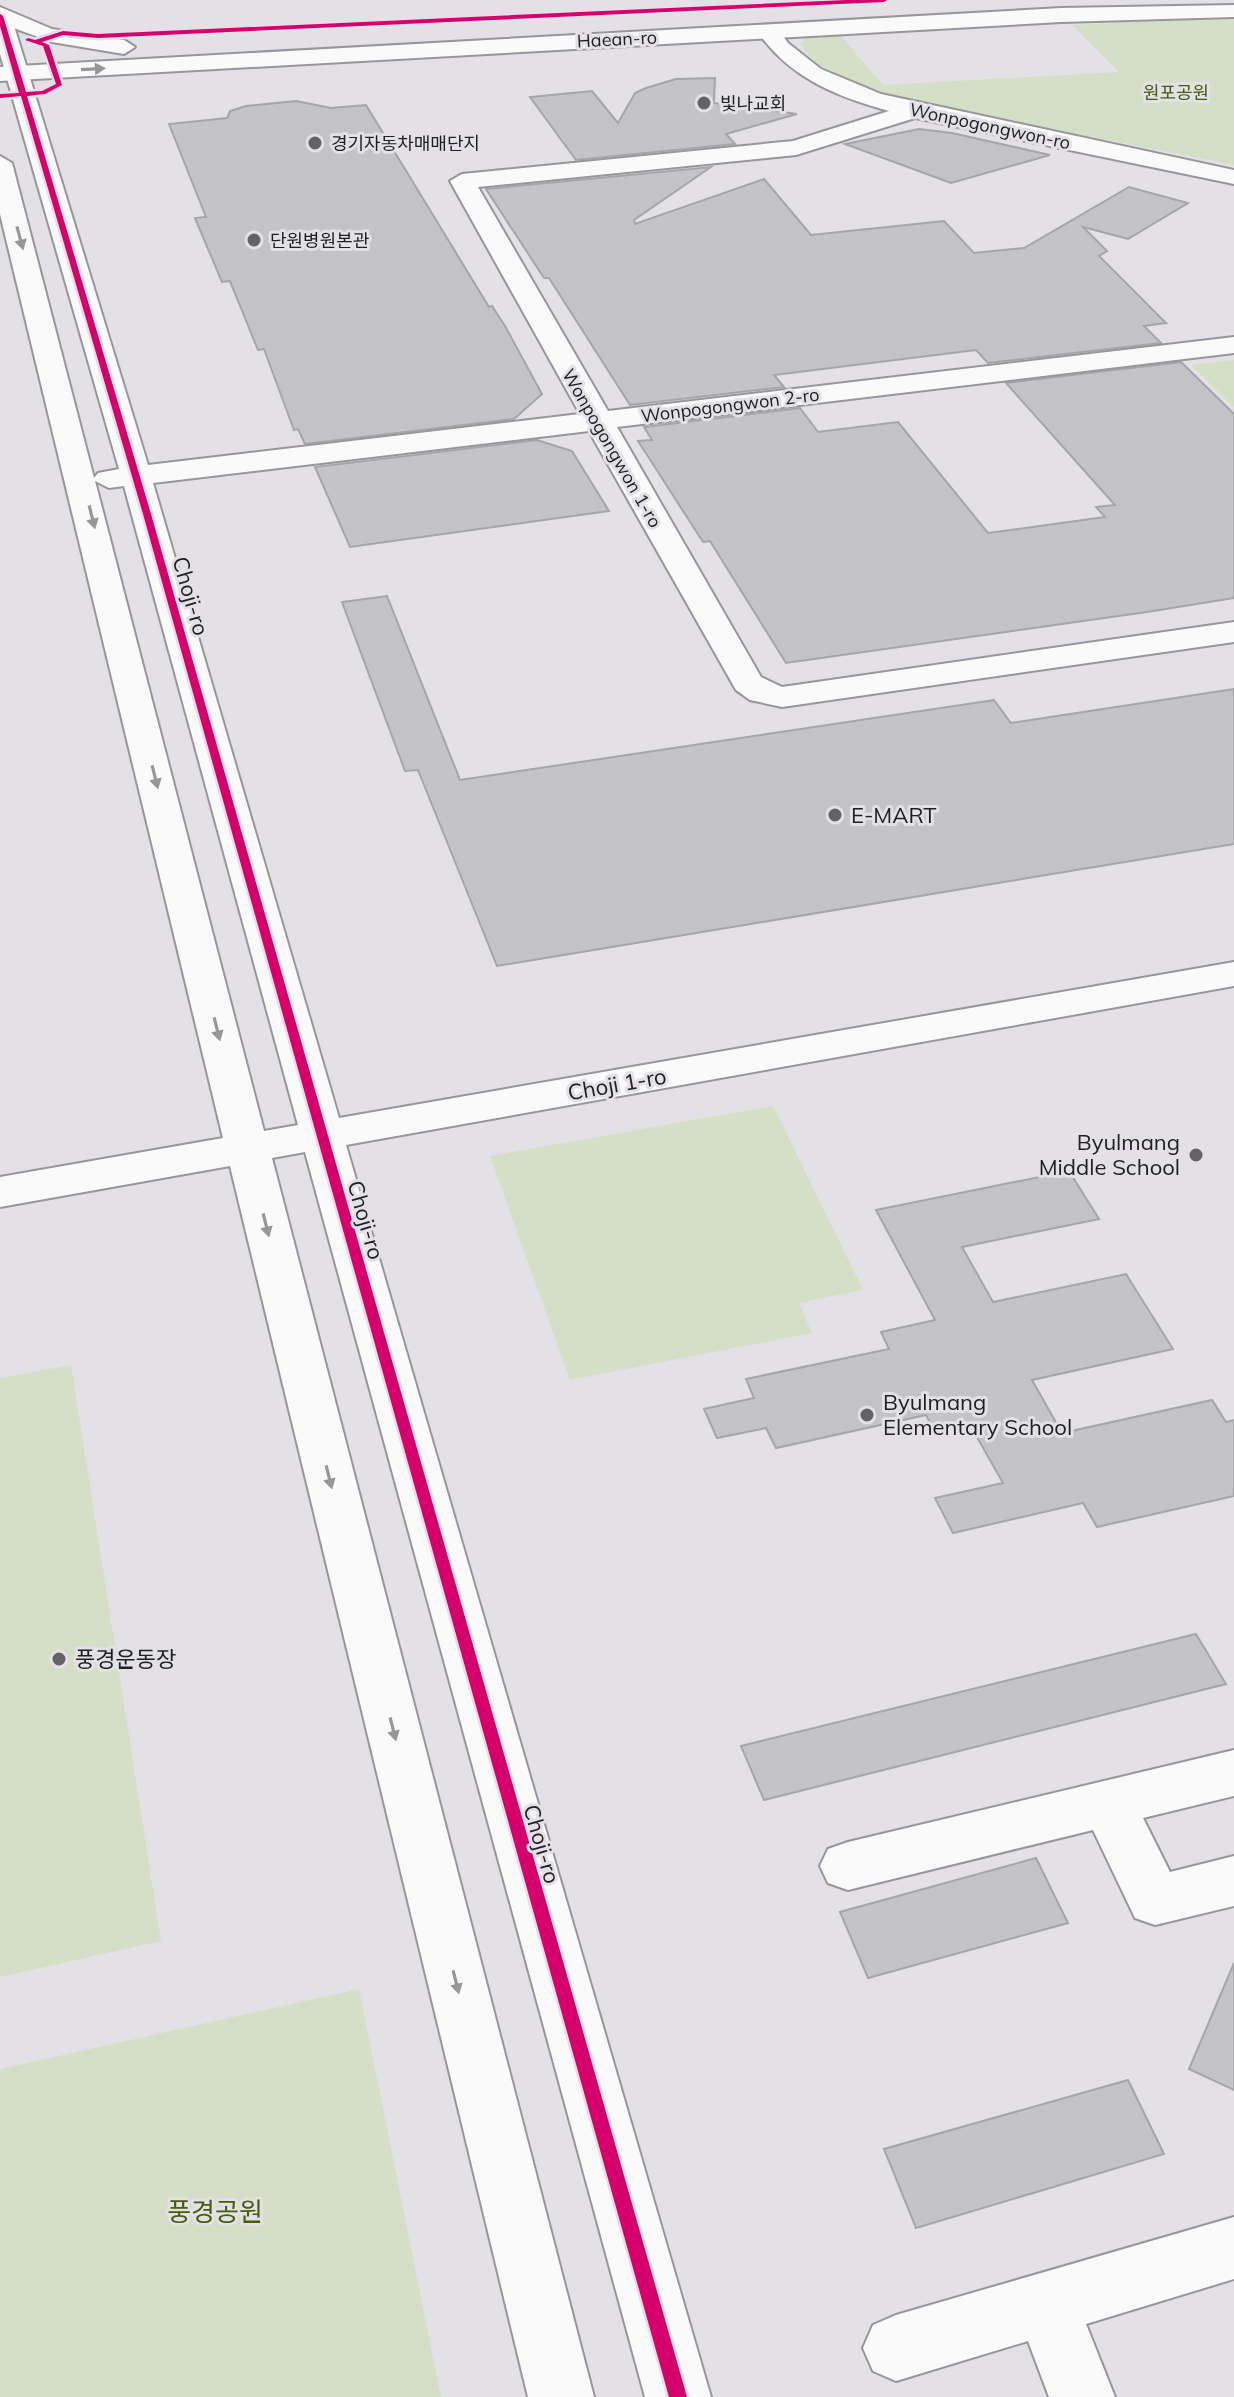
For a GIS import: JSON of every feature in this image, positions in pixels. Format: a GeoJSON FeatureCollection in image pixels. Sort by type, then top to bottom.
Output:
{"type":"FeatureCollection","features":[{"type":"Feature","properties":{"kind":"street"},"geometry":{"type":"LineString","coordinates":[[3,0],[0,14],[23,28],[51,38],[138,49]]}},
{"type":"Feature","properties":{"kind":"street","name":"Haean-ro"},"geometry":{"type":"LineString","coordinates":[[7,65],[768,31],[1053,7]]}},
{"type":"Feature","properties":{"kind":"street","name":"Haean-ro"},"geometry":{"type":"LineString","coordinates":[[7,65],[138,49],[1053,7],[1234,8]]}},
{"type":"Feature","properties":{"kind":"street","name":"Choji-ro"},"geometry":{"type":"LineString","coordinates":[[0,14],[7,65],[136,476],[678,2397]]}},
{"type":"Feature","properties":{"kind":"street","name":"Wonpogongwon-ro"},"geometry":{"type":"LineString","coordinates":[[768,31],[777,46],[794,62],[823,80],[914,111],[1234,177]]}},
{"type":"Feature","properties":{"kind":"street","name":"Wonpogongwon 1-ro"},"geometry":{"type":"LineString","coordinates":[[914,111],[796,148],[462,181],[748,683],[762,693],[782,697],[1234,632]]}},
{"type":"Feature","properties":{"kind":"street"},"geometry":{"type":"LineString","coordinates":[[0,163],[83,482],[247,1150],[561,2397]]}},
{"type":"Feature","properties":{"kind":"street","name":"Wonpogongwon 2-ro"},"geometry":{"type":"LineString","coordinates":[[83,482],[1234,345]]}},
{"type":"Feature","properties":{"kind":"street","name":"Choji 1-ro"},"geometry":{"type":"LineString","coordinates":[[0,1192],[1234,974]]}},
{"type":"Feature","properties":{"kind":"street"},"geometry":{"type":"LineString","coordinates":[[848,1866],[1107,1803],[1230,1781]]}},
{"type":"Feature","properties":{"kind":"street"},"geometry":{"type":"LineString","coordinates":[[1107,1803],[1155,1900],[1234,1881]]}},
{"type":"Feature","properties":{"kind":"street"},"geometry":{"type":"LineString","coordinates":[[896,2348],[1234,2248]]}},
{"type":"Feature","properties":{"kind":"street"},"geometry":{"type":"LineString","coordinates":[[1046,2304],[1082,2397]]}},
{"type":"Feature","properties":{"kind":"green space","name":"원포공원"},"geometry":{"type":"Polygon","coordinates":[[[1234,17],[1234,165],[897,99],[829,70],[806,53],[800,43],[805,37],[840,35],[883,85],[1119,72],[1072,25],[1234,17]]]}},
{"type":"Feature","properties":{"kind":"green space"},"geometry":{"type":"Polygon","coordinates":[[[1234,360],[1234,407],[1191,365],[1234,360]]]}},
{"type":"Feature","properties":{"kind":"green space"},"geometry":{"type":"Polygon","coordinates":[[[773,1106],[863,1290],[799,1303],[812,1333],[570,1380],[490,1156],[773,1106]]]}},
{"type":"Feature","properties":{"kind":"green space","name":"풍경운동장"},"geometry":{"type":"Polygon","coordinates":[[[71,1365],[161,1941],[0,1977],[0,1378],[71,1365]]]}},
{"type":"Feature","properties":{"kind":"green space","name":"풍경공원"},"geometry":{"type":"Polygon","coordinates":[[[359,1989],[441,2397],[0,2397],[0,2069],[359,1989]]]}},
{"type":"Feature","properties":{"kind":"building"},"geometry":{"type":"Polygon","coordinates":[[[715,78],[714,103],[797,114],[726,134],[735,144],[576,160],[530,97],[592,91],[618,123],[635,93],[676,79],[715,78]]]}},
{"type":"Feature","properties":{"kind":"building"},"geometry":{"type":"Polygon","coordinates":[[[296,101],[331,108],[366,105],[489,307],[492,306],[505,326],[542,394],[514,419],[305,444],[298,429],[294,430],[264,349],[258,350],[230,281],[222,282],[195,218],[206,217],[169,124],[227,118],[230,111],[246,106],[296,101]]]}},
{"type":"Feature","properties":{"kind":"building"},"geometry":{"type":"Polygon","coordinates":[[[919,129],[952,133],[1050,155],[951,183],[845,144],[919,129]]]}},
{"type":"Feature","properties":{"kind":"building"},"geometry":{"type":"Polygon","coordinates":[[[711,167],[634,220],[635,224],[764,179],[811,235],[944,221],[974,253],[1024,248],[1129,187],[1188,203],[1128,239],[1083,227],[1107,251],[1099,256],[1166,323],[1144,326],[1161,343],[988,363],[976,350],[774,375],[784,387],[630,405],[549,278],[544,278],[486,189],[711,167]]]}},
{"type":"Feature","properties":{"kind":"building"},"geometry":{"type":"Polygon","coordinates":[[[1181,362],[1234,414],[1234,598],[1147,612],[786,663],[710,541],[703,542],[638,441],[652,440],[644,427],[800,408],[818,432],[898,422],[988,533],[1105,517],[1096,507],[1115,505],[1006,383],[1181,362]]]}},
{"type":"Feature","properties":{"kind":"building"},"geometry":{"type":"Polygon","coordinates":[[[537,440],[572,451],[609,511],[350,547],[315,467],[537,440]]]}},
{"type":"Feature","properties":{"kind":"building","name":"E-MART"},"geometry":{"type":"Polygon","coordinates":[[[387,596],[460,780],[994,700],[1011,723],[1234,689],[1234,844],[497,966],[418,770],[405,771],[342,602],[387,596]]]}},
{"type":"Feature","properties":{"kind":"building","name":"Byulmang Elementary School"},"geometry":{"type":"Polygon","coordinates":[[[1069,1171],[1099,1219],[962,1247],[993,1302],[1126,1274],[1173,1349],[1032,1380],[1062,1433],[1212,1400],[1226,1422],[1234,1420],[1234,1496],[1097,1527],[1083,1503],[953,1533],[935,1498],[1003,1483],[969,1423],[934,1430],[926,1415],[776,1448],[766,1428],[717,1438],[704,1409],[754,1398],[746,1379],[889,1349],[881,1332],[935,1320],[876,1210],[1069,1171]]]}},
{"type":"Feature","properties":{"kind":"building"},"geometry":{"type":"Polygon","coordinates":[[[1196,1634],[1226,1684],[764,1800],[741,1746],[1196,1634]]]}},
{"type":"Feature","properties":{"kind":"building"},"geometry":{"type":"Polygon","coordinates":[[[1036,1858],[1068,1923],[868,1978],[840,1912],[1036,1858]]]}},
{"type":"Feature","properties":{"kind":"building"},"geometry":{"type":"Polygon","coordinates":[[[1234,1963],[1234,2090],[1189,2069],[1234,1963]]]}},
{"type":"Feature","properties":{"kind":"building"},"geometry":{"type":"Polygon","coordinates":[[[1128,2080],[1164,2154],[916,2228],[884,2149],[1128,2080]]]}},
{"type":"Feature","properties":{"kind":"cycle path"},"geometry":{"type":"LineString","coordinates":[[36,42],[63,33],[98,36],[884,0]]}},
{"type":"Feature","properties":{"kind":"cycle path"},"geometry":{"type":"LineString","coordinates":[[0,16],[147,514],[678,2397]]}},
{"type":"Feature","properties":{"kind":"cycle path"},"geometry":{"type":"LineString","coordinates":[[0,96],[43,93],[59,85],[46,45],[28,40]]}},
{"type":"Feature","properties":{"kind":"place","name":"빛나교회"},"geometry":{"type":"Point","coordinates":[704,103]}},
{"type":"Feature","properties":{"kind":"place","name":"경기자동차매매단지"},"geometry":{"type":"Point","coordinates":[315,143]}},
{"type":"Feature","properties":{"kind":"place","name":"단원병원본관"},"geometry":{"type":"Point","coordinates":[254,240]}},
{"type":"Feature","properties":{"kind":"place","name":"E-MART"},"geometry":{"type":"Point","coordinates":[835,815]}},
{"type":"Feature","properties":{"kind":"place","name":"Byulmang Middle School"},"geometry":{"type":"Point","coordinates":[1196,1155]}},
{"type":"Feature","properties":{"kind":"place","name":"Byulmang Elementary School"},"geometry":{"type":"Point","coordinates":[867,1415]}},
{"type":"Feature","properties":{"kind":"place","name":"풍경운동장"},"geometry":{"type":"Point","coordinates":[59,1659]}}]}
